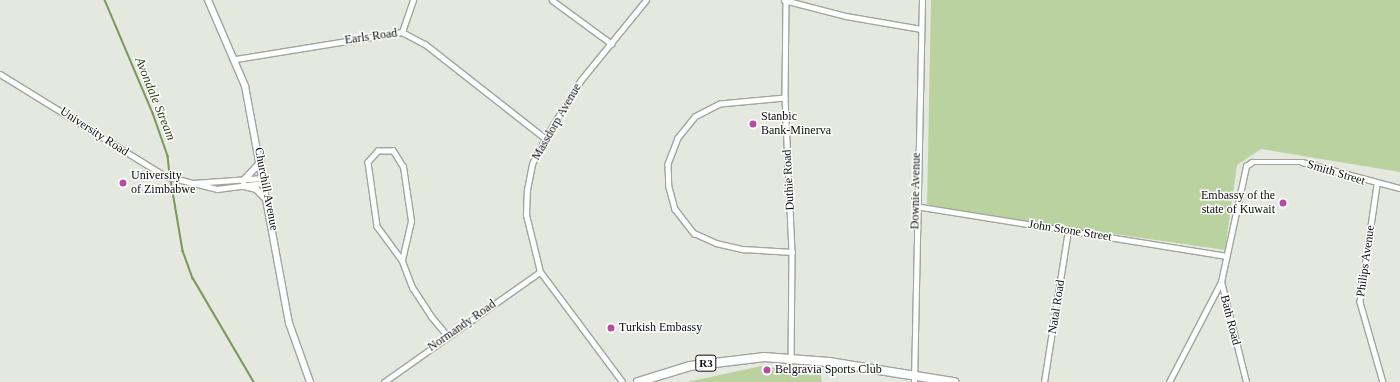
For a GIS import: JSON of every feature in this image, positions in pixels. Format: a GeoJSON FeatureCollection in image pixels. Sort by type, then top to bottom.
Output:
{"type":"FeatureCollection","features":[{"type":"Feature","properties":{"kind":"highway","name":"R3"},"geometry":{"type":"LineString","coordinates":[[638,382],[719,360],[791,358],[914,379],[954,382]]}},
{"type":"Feature","properties":{"kind":"main road","name":"Churchill Avenue"},"geometry":{"type":"LineString","coordinates":[[208,0],[236,59],[261,162],[263,180],[291,329],[310,382]]}},
{"type":"Feature","properties":{"kind":"main road"},"geometry":{"type":"LineString","coordinates":[[261,162],[244,183],[256,189],[268,202]]}},
{"type":"Feature","properties":{"kind":"street"},"geometry":{"type":"LineString","coordinates":[[402,32],[413,0]]}},
{"type":"Feature","properties":{"kind":"street"},"geometry":{"type":"LineString","coordinates":[[552,0],[612,44]]}},
{"type":"Feature","properties":{"kind":"street","name":"Massdorp Avenue"},"geometry":{"type":"LineString","coordinates":[[622,382],[540,272],[526,215],[532,164],[544,138],[581,80],[612,44],[646,0]]}},
{"type":"Feature","properties":{"kind":"street"},"geometry":{"type":"LineString","coordinates":[[785,0],[921,29]]}},
{"type":"Feature","properties":{"kind":"street","name":"Duthie Road"},"geometry":{"type":"LineString","coordinates":[[785,0],[785,98],[792,252],[791,358]]}},
{"type":"Feature","properties":{"kind":"street","name":"Downie Avenue"},"geometry":{"type":"LineString","coordinates":[[914,379],[915,206],[922,0]]}},
{"type":"Feature","properties":{"kind":"street","name":"Earls Road"},"geometry":{"type":"LineString","coordinates":[[236,59],[402,32],[426,44],[544,138]]}},
{"type":"Feature","properties":{"kind":"street","name":"University Road"},"geometry":{"type":"LineString","coordinates":[[0,74],[165,176],[191,183],[244,183],[263,180]]}},
{"type":"Feature","properties":{"kind":"street"},"geometry":{"type":"LineString","coordinates":[[785,98],[720,104],[695,117],[678,138],[668,164],[669,187],[675,209],[694,233],[716,243],[743,249],[792,252]]}},
{"type":"Feature","properties":{"kind":"street"},"geometry":{"type":"LineString","coordinates":[[402,260],[411,220],[403,167],[393,151],[378,151],[368,162],[377,226],[402,260],[413,288],[448,336]]}},
{"type":"Feature","properties":{"kind":"street","name":"Smith Street"},"geometry":{"type":"LineString","coordinates":[[1226,256],[1242,174],[1252,162],[1302,162],[1378,185],[1400,188]]}},
{"type":"Feature","properties":{"kind":"street","name":"Philips Avenue"},"geometry":{"type":"LineString","coordinates":[[1378,185],[1360,302],[1383,382]]}},
{"type":"Feature","properties":{"kind":"street","name":"John Stone Street"},"geometry":{"type":"LineString","coordinates":[[915,206],[1226,256]]}},
{"type":"Feature","properties":{"kind":"street","name":"Natal Road"},"geometry":{"type":"LineString","coordinates":[[1044,382],[1068,231]]}},
{"type":"Feature","properties":{"kind":"street","name":"Bath Road"},"geometry":{"type":"LineString","coordinates":[[1226,256],[1221,282],[1246,382]]}},
{"type":"Feature","properties":{"kind":"street","name":"Normandy Road"},"geometry":{"type":"LineString","coordinates":[[384,382],[540,272]]}},
{"type":"Feature","properties":{"kind":"street"},"geometry":{"type":"LineString","coordinates":[[1168,382],[1221,282]]}},
{"type":"Feature","properties":{"kind":"green space"},"geometry":{"type":"Polygon","coordinates":[[[931,0],[1400,0],[1400,172],[1261,149],[1237,165],[1225,250],[927,207],[931,0]]]}},
{"type":"Feature","properties":{"kind":"green space","name":"Belgravia Sports Club"},"geometry":{"type":"Polygon","coordinates":[[[762,366],[821,375],[822,382],[687,382],[762,366]]]}},
{"type":"Feature","properties":{"kind":"waterway","name":"Avondale Stream"},"geometry":{"type":"LineString","coordinates":[[105,0],[153,113],[168,156],[170,176]]}},
{"type":"Feature","properties":{"kind":"waterway","name":"Avondale Stream"},"geometry":{"type":"LineString","coordinates":[[171,180],[183,251],[193,278],[254,382]]}},
{"type":"Feature","properties":{"kind":"place","name":"Stanbic Bank-Minerva"},"geometry":{"type":"Point","coordinates":[753,124]}},
{"type":"Feature","properties":{"kind":"place","name":"University of Zimbabwe"},"geometry":{"type":"Point","coordinates":[123,183]}},
{"type":"Feature","properties":{"kind":"place","name":"Embassy of the state of Kuwait"},"geometry":{"type":"Point","coordinates":[1283,203]}},
{"type":"Feature","properties":{"kind":"place","name":"Turkish Embassy"},"geometry":{"type":"Point","coordinates":[611,328]}},
{"type":"Feature","properties":{"kind":"place","name":"Belgravia Sports Club"},"geometry":{"type":"Point","coordinates":[767,370]}}]}
